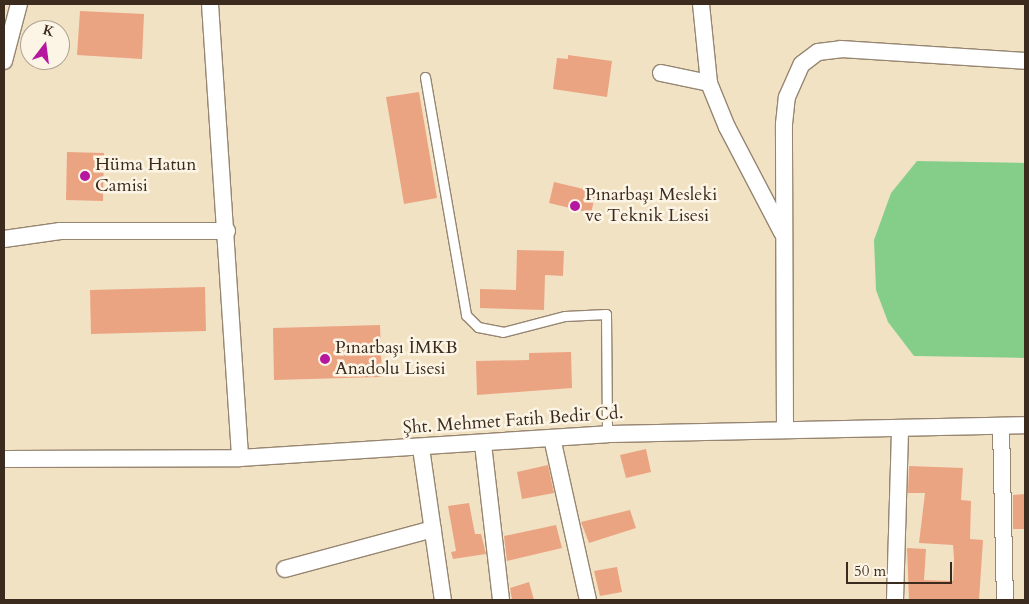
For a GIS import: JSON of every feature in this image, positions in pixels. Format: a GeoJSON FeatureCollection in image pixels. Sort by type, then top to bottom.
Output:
{"type":"FeatureCollection","features":[{"type":"Feature","properties":{"kind":"street"},"geometry":{"type":"LineString","coordinates":[[4,61],[19,4]]}},
{"type":"Feature","properties":{"kind":"street"},"geometry":{"type":"LineString","coordinates":[[210,4],[227,231],[240,458]]}},
{"type":"Feature","properties":{"kind":"street"},"geometry":{"type":"LineString","coordinates":[[701,4],[709,83],[727,128],[782,233]]}},
{"type":"Feature","properties":{"kind":"street"},"geometry":{"type":"LineString","coordinates":[[785,430],[782,233],[787,97],[802,64],[818,52],[842,49],[1025,61]]}},
{"type":"Feature","properties":{"kind":"street"},"geometry":{"type":"LineString","coordinates":[[661,74],[709,83]]}},
{"type":"Feature","properties":{"kind":"street"},"geometry":{"type":"LineString","coordinates":[[4,239],[60,231],[227,231]]}},
{"type":"Feature","properties":{"kind":"street","name":"Şht. Mehmet Fatih Bedir Cd."},"geometry":{"type":"LineString","coordinates":[[4,459],[240,458],[483,444],[607,434],[1025,425]]}},
{"type":"Feature","properties":{"kind":"street"},"geometry":{"type":"LineString","coordinates":[[1001,426],[1005,600]]}},
{"type":"Feature","properties":{"kind":"street"},"geometry":{"type":"LineString","coordinates":[[895,600],[900,428]]}},
{"type":"Feature","properties":{"kind":"street"},"geometry":{"type":"LineString","coordinates":[[552,438],[588,600]]}},
{"type":"Feature","properties":{"kind":"street"},"geometry":{"type":"LineString","coordinates":[[483,444],[501,600]]}},
{"type":"Feature","properties":{"kind":"street"},"geometry":{"type":"LineString","coordinates":[[420,448],[443,600]]}},
{"type":"Feature","properties":{"kind":"street"},"geometry":{"type":"LineString","coordinates":[[285,569],[433,529]]}},
{"type":"Feature","properties":{"kind":"lane"},"geometry":{"type":"LineString","coordinates":[[425,77],[466,315],[478,327],[504,332],[565,316],[606,314],[607,434]]}},
{"type":"Feature","properties":{"kind":"green space"},"geometry":{"type":"Polygon","coordinates":[[[917,161],[1025,163],[1025,358],[914,356],[888,322],[876,290],[874,240],[891,193],[917,161]]]}},
{"type":"Feature","properties":{"kind":"building"},"geometry":{"type":"Polygon","coordinates":[[[80,11],[144,14],[142,59],[77,55],[80,11]]]}},
{"type":"Feature","properties":{"kind":"building"},"geometry":{"type":"Polygon","coordinates":[[[568,55],[612,61],[607,97],[553,89],[557,58],[568,59],[568,55]]]}},
{"type":"Feature","properties":{"kind":"building"},"geometry":{"type":"Polygon","coordinates":[[[419,92],[437,198],[404,204],[386,97],[419,92]]]}},
{"type":"Feature","properties":{"kind":"building","name":"Hüma Hatun Camisi"},"geometry":{"type":"Polygon","coordinates":[[[67,152],[104,153],[103,201],[66,200],[67,152]]]}},
{"type":"Feature","properties":{"kind":"building"},"geometry":{"type":"Polygon","coordinates":[[[554,182],[596,192],[591,213],[549,203],[554,182]]]}},
{"type":"Feature","properties":{"kind":"building"},"geometry":{"type":"Polygon","coordinates":[[[517,250],[564,251],[563,276],[545,275],[544,310],[480,308],[480,289],[516,290],[517,250]]]}},
{"type":"Feature","properties":{"kind":"building"},"geometry":{"type":"Polygon","coordinates":[[[205,287],[206,331],[91,334],[90,290],[205,287]]]}},
{"type":"Feature","properties":{"kind":"building"},"geometry":{"type":"Polygon","coordinates":[[[380,325],[382,377],[274,380],[273,328],[380,325]]]}},
{"type":"Feature","properties":{"kind":"building"},"geometry":{"type":"Polygon","coordinates":[[[571,352],[572,388],[477,395],[476,361],[529,360],[529,353],[571,352]]]}},
{"type":"Feature","properties":{"kind":"building"},"geometry":{"type":"Polygon","coordinates":[[[646,449],[651,472],[626,478],[620,455],[646,449]]]}},
{"type":"Feature","properties":{"kind":"building"},"geometry":{"type":"Polygon","coordinates":[[[548,465],[554,493],[522,499],[517,472],[548,465]]]}},
{"type":"Feature","properties":{"kind":"building"},"geometry":{"type":"Polygon","coordinates":[[[909,466],[963,468],[961,500],[971,501],[970,539],[983,540],[979,600],[909,600],[907,548],[926,549],[924,580],[953,581],[954,559],[953,545],[919,543],[925,493],[908,493],[909,466]]]}},
{"type":"Feature","properties":{"kind":"building"},"geometry":{"type":"Polygon","coordinates":[[[1025,494],[1025,529],[1013,529],[1013,495],[1025,494]]]}},
{"type":"Feature","properties":{"kind":"building"},"geometry":{"type":"Polygon","coordinates":[[[469,503],[475,534],[481,534],[486,554],[453,559],[451,552],[456,551],[448,506],[469,503]]]}},
{"type":"Feature","properties":{"kind":"building"},"geometry":{"type":"Polygon","coordinates":[[[630,510],[636,528],[589,543],[581,522],[630,510]]]}},
{"type":"Feature","properties":{"kind":"building"},"geometry":{"type":"Polygon","coordinates":[[[556,525],[562,548],[507,561],[504,536],[556,525]]]}},
{"type":"Feature","properties":{"kind":"building"},"geometry":{"type":"Polygon","coordinates":[[[617,567],[622,592],[600,596],[594,571],[617,567]]]}},
{"type":"Feature","properties":{"kind":"building"},"geometry":{"type":"Polygon","coordinates":[[[529,582],[534,600],[512,600],[510,588],[529,582]]]}},
{"type":"Feature","properties":{"kind":"place","name":"Hüma Hatun Camisi"},"geometry":{"type":"Point","coordinates":[85,176]}},
{"type":"Feature","properties":{"kind":"place","name":"Pınarbaşı Mesleki ve Teknik Lisesi"},"geometry":{"type":"Point","coordinates":[575,206]}},
{"type":"Feature","properties":{"kind":"place","name":"Pınarbaşı İMKB Anadolu Lisesi"},"geometry":{"type":"Point","coordinates":[325,359]}}]}
